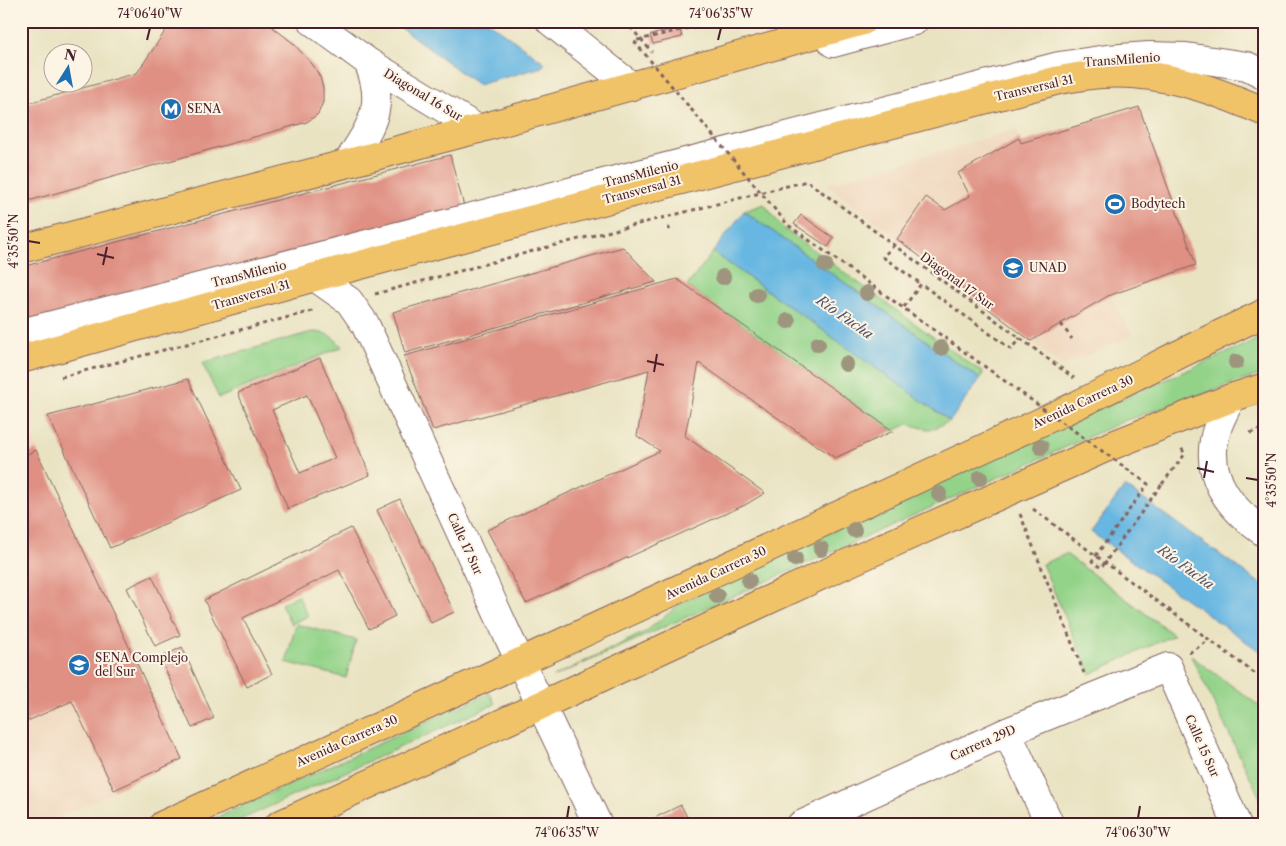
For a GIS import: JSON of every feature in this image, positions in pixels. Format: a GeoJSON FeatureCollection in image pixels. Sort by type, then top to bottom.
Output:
{"type":"FeatureCollection","features":[{"type":"Feature","properties":{"kind":"main road"},"geometry":{"type":"LineString","coordinates":[[21,249],[478,128],[863,21]]}},
{"type":"Feature","properties":{"kind":"main road","name":"Transversal 31"},"geometry":{"type":"LineString","coordinates":[[21,359],[315,277],[1059,80],[1100,74],[1136,75],[1178,80],[1207,88],[1265,112]]}},
{"type":"Feature","properties":{"kind":"main road"},"geometry":{"type":"LineString","coordinates":[[1239,100],[1265,125]]}},
{"type":"Feature","properties":{"kind":"main road","name":"Avenida Carrera 30"},"geometry":{"type":"LineString","coordinates":[[163,825],[1098,395],[1265,313]]}},
{"type":"Feature","properties":{"kind":"main road"},"geometry":{"type":"LineString","coordinates":[[279,825],[848,563],[1103,449],[1231,398],[1265,387]]}},
{"type":"Feature","properties":{"kind":"street","name":"Diagonal 16 Sur"},"geometry":{"type":"LineString","coordinates":[[312,21],[368,62],[478,128]]}},
{"type":"Feature","properties":{"kind":"street"},"geometry":{"type":"LineString","coordinates":[[550,21],[631,86]]}},
{"type":"Feature","properties":{"kind":"street"},"geometry":{"type":"LineString","coordinates":[[21,257],[914,21]]}},
{"type":"Feature","properties":{"kind":"street","name":"TransMilenio"},"geometry":{"type":"LineString","coordinates":[[21,333],[1059,66],[1107,59],[1149,56],[1186,57],[1247,66],[1265,75]]}},
{"type":"Feature","properties":{"kind":"street","name":"Diagonal 16 Sur"},"geometry":{"type":"LineString","coordinates":[[348,162],[369,129],[376,114],[375,78],[368,62]]}},
{"type":"Feature","properties":{"kind":"street","name":"Calle 17 Sur"},"geometry":{"type":"LineString","coordinates":[[315,277],[349,301],[358,312],[373,340],[520,662],[598,825]]}},
{"type":"Feature","properties":{"kind":"street"},"geometry":{"type":"LineString","coordinates":[[1231,398],[1218,427],[1214,444],[1214,467],[1219,485],[1227,498],[1240,513],[1265,534]]}},
{"type":"Feature","properties":{"kind":"street","name":"Carrera 29D"},"geometry":{"type":"LineString","coordinates":[[815,822],[1007,732],[1168,667]]}},
{"type":"Feature","properties":{"kind":"street","name":"Calle 15 Sur"},"geometry":{"type":"LineString","coordinates":[[1168,667],[1237,825]]}},
{"type":"Feature","properties":{"kind":"street"},"geometry":{"type":"LineString","coordinates":[[1007,732],[1050,825]]}},
{"type":"Feature","properties":{"kind":"path"},"geometry":{"type":"LineString","coordinates":[[625,21],[652,52]]}},
{"type":"Feature","properties":{"kind":"path"},"geometry":{"type":"LineString","coordinates":[[629,25],[644,21]]}},
{"type":"Feature","properties":{"kind":"path"},"geometry":{"type":"LineString","coordinates":[[719,21],[634,41],[788,225],[1148,484],[1092,561],[1101,568],[1185,454]]}},
{"type":"Feature","properties":{"kind":"path","name":"Diagonal 17 Sur"},"geometry":{"type":"LineString","coordinates":[[349,301],[548,247],[807,181],[1098,395]]}},
{"type":"Feature","properties":{"kind":"path"},"geometry":{"type":"LineString","coordinates":[[894,245],[883,257],[1011,349],[1020,338]]}},
{"type":"Feature","properties":{"kind":"path"},"geometry":{"type":"LineString","coordinates":[[904,307],[921,284]]}},
{"type":"Feature","properties":{"kind":"path"},"geometry":{"type":"LineString","coordinates":[[58,378],[349,301]]}},
{"type":"Feature","properties":{"kind":"path"},"geometry":{"type":"LineString","coordinates":[[1061,324],[1072,339]]}},
{"type":"Feature","properties":{"kind":"path"},"geometry":{"type":"LineString","coordinates":[[1250,433],[1265,428]]}},
{"type":"Feature","properties":{"kind":"path"},"geometry":{"type":"LineString","coordinates":[[1009,491],[1265,681]]}},
{"type":"Feature","properties":{"kind":"path"},"geometry":{"type":"LineString","coordinates":[[1009,491],[1094,696]]}},
{"type":"Feature","properties":{"kind":"shaded area","name":"UNAD"},"geometry":{"type":"Polygon","coordinates":[[[1015,130],[1132,335],[1063,366],[827,184],[1015,130]]]}},
{"type":"Feature","properties":{"kind":"shaded area","name":"SENA Complejo del Sur"},"geometry":{"type":"Polygon","coordinates":[[[21,414],[182,759],[43,825],[21,825],[21,414]]]}},
{"type":"Feature","properties":{"kind":"green space"},"geometry":{"type":"Polygon","coordinates":[[[764,204],[783,228],[983,373],[980,379],[744,211],[764,204]]]}},
{"type":"Feature","properties":{"kind":"green space"},"geometry":{"type":"Polygon","coordinates":[[[713,252],[950,421],[930,430],[908,424],[893,431],[687,286],[713,252]]]}},
{"type":"Feature","properties":{"kind":"green space"},"geometry":{"type":"Polygon","coordinates":[[[312,332],[329,335],[342,347],[219,398],[202,363],[312,332]]]}},
{"type":"Feature","properties":{"kind":"green space"},"geometry":{"type":"Polygon","coordinates":[[[1265,336],[1265,373],[1124,421],[553,677],[645,632],[684,601],[1037,436],[1265,336]]]}},
{"type":"Feature","properties":{"kind":"green space"},"geometry":{"type":"Polygon","coordinates":[[[1066,554],[1174,635],[1090,674],[1042,564],[1066,554]]]}},
{"type":"Feature","properties":{"kind":"green space"},"geometry":{"type":"Polygon","coordinates":[[[298,595],[308,616],[291,624],[281,604],[298,595]]]}},
{"type":"Feature","properties":{"kind":"green space"},"geometry":{"type":"Polygon","coordinates":[[[296,624],[356,640],[346,678],[286,662],[296,624]]]}},
{"type":"Feature","properties":{"kind":"green space"},"geometry":{"type":"Polygon","coordinates":[[[1191,656],[1265,710],[1265,808],[1191,656]]]}},
{"type":"Feature","properties":{"kind":"green space"},"geometry":{"type":"Polygon","coordinates":[[[490,693],[495,704],[229,825],[200,825],[490,693]]]}},
{"type":"Feature","properties":{"kind":"water"},"geometry":{"type":"Polygon","coordinates":[[[392,21],[487,21],[545,63],[542,67],[478,85],[392,21]]]}},
{"type":"Feature","properties":{"kind":"water","name":"Río Fucha"},"geometry":{"type":"Polygon","coordinates":[[[744,211],[980,379],[950,421],[713,252],[744,211]]]}},
{"type":"Feature","properties":{"kind":"water","name":"Río Fucha"},"geometry":{"type":"Polygon","coordinates":[[[1125,486],[1265,587],[1265,655],[1091,532],[1125,486]]]}},
{"type":"Feature","properties":{"kind":"building","name":"SENA"},"geometry":{"type":"Polygon","coordinates":[[[172,21],[265,21],[293,43],[313,65],[320,77],[323,88],[323,102],[318,114],[307,122],[21,203],[21,105],[68,92],[92,92],[92,85],[137,73],[172,21]]]}},
{"type":"Feature","properties":{"kind":"building"},"geometry":{"type":"Polygon","coordinates":[[[680,28],[682,37],[653,44],[650,35],[680,28]]]}},
{"type":"Feature","properties":{"kind":"building"},"geometry":{"type":"Polygon","coordinates":[[[1139,107],[1196,265],[1108,296],[1031,341],[897,239],[926,197],[945,210],[970,196],[958,173],[1019,138],[1021,143],[1139,107]]]}},
{"type":"Feature","properties":{"kind":"building"},"geometry":{"type":"Polygon","coordinates":[[[450,155],[465,210],[21,326],[21,267],[450,155]]]}},
{"type":"Feature","properties":{"kind":"building"},"geometry":{"type":"Polygon","coordinates":[[[801,215],[834,238],[828,247],[794,224],[801,215]]]}},
{"type":"Feature","properties":{"kind":"building"},"geometry":{"type":"Polygon","coordinates":[[[623,247],[656,282],[405,353],[393,312],[623,247]]]}},
{"type":"Feature","properties":{"kind":"building"},"geometry":{"type":"Polygon","coordinates":[[[677,279],[893,431],[835,458],[699,363],[685,436],[765,493],[745,505],[526,603],[487,530],[660,451],[637,436],[649,370],[433,430],[404,356],[677,279]]]}},
{"type":"Feature","properties":{"kind":"building"},"geometry":{"type":"Polygon","coordinates":[[[320,358],[370,475],[288,509],[238,393],[320,358]],[[307,395],[272,410],[300,473],[335,458],[307,395]]]}},
{"type":"Feature","properties":{"kind":"building"},"geometry":{"type":"Polygon","coordinates":[[[188,379],[241,490],[110,548],[48,416],[188,379]]]}},
{"type":"Feature","properties":{"kind":"building","name":"SENA Complejo del Sur"},"geometry":{"type":"Polygon","coordinates":[[[36,450],[182,759],[114,790],[72,701],[21,724],[21,457],[36,450]]]}},
{"type":"Feature","properties":{"kind":"building"},"geometry":{"type":"Polygon","coordinates":[[[400,499],[454,612],[431,623],[377,510],[400,499]]]}},
{"type":"Feature","properties":{"kind":"building"},"geometry":{"type":"Polygon","coordinates":[[[351,528],[395,616],[369,629],[339,570],[243,618],[272,674],[247,687],[204,600],[351,528]]]}},
{"type":"Feature","properties":{"kind":"building"},"geometry":{"type":"Polygon","coordinates":[[[152,576],[180,635],[155,646],[127,588],[152,576]]]}},
{"type":"Feature","properties":{"kind":"building"},"geometry":{"type":"Polygon","coordinates":[[[182,647],[214,718],[192,728],[160,658],[182,647]]]}},
{"type":"Feature","properties":{"kind":"building"},"geometry":{"type":"Polygon","coordinates":[[[681,805],[691,825],[640,825],[681,805]]]}},
{"type":"Feature","properties":{"kind":"building"},"geometry":{"type":"Polygon","coordinates":[[[21,811],[28,825],[21,825],[21,811]]]}},
{"type":"Feature","properties":{"kind":"place","name":"SENA"},"geometry":{"type":"Point","coordinates":[171,109]}},
{"type":"Feature","properties":{"kind":"place","name":"Bodytech"},"geometry":{"type":"Point","coordinates":[1115,204]}},
{"type":"Feature","properties":{"kind":"place","name":"UNAD"},"geometry":{"type":"Point","coordinates":[1013,268]}},
{"type":"Feature","properties":{"kind":"place","name":"SENA Complejo del Sur"},"geometry":{"type":"Point","coordinates":[79,665]}}]}
